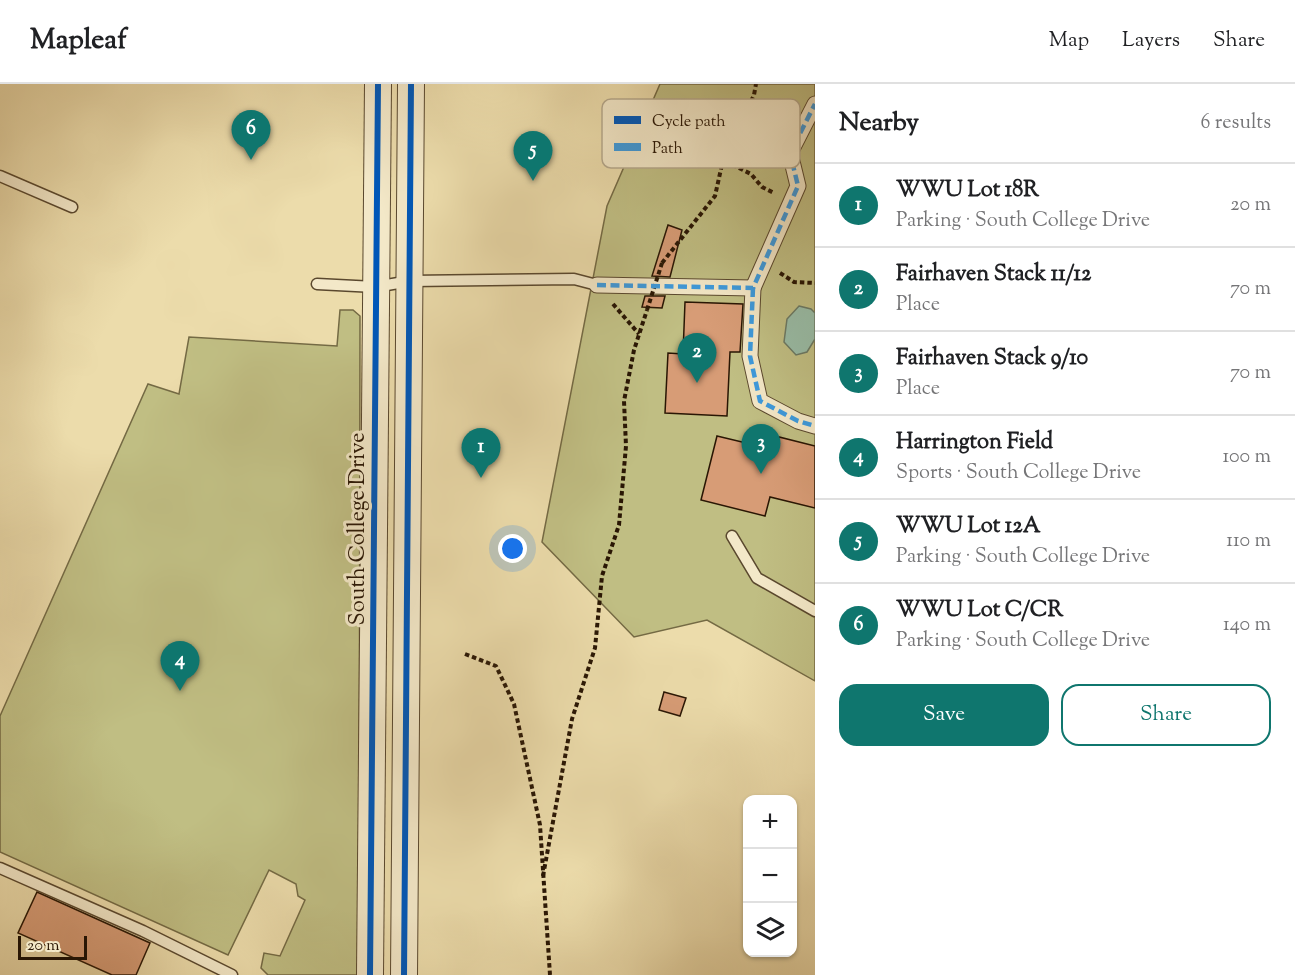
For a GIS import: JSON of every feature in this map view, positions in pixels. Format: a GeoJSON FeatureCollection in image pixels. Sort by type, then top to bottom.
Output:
{"type":"FeatureCollection","features":[{"type":"Feature","properties":{"kind":"street","name":"South College Drive"},"geometry":{"type":"LineString","coordinates":[[370,975],[378,84]]}},
{"type":"Feature","properties":{"kind":"street"},"geometry":{"type":"LineString","coordinates":[[405,975],[411,84]]}},
{"type":"Feature","properties":{"kind":"street"},"geometry":{"type":"LineString","coordinates":[[800,133],[815,104]]}},
{"type":"Feature","properties":{"kind":"street"},"geometry":{"type":"LineString","coordinates":[[794,168],[798,186],[753,288],[750,356],[760,401],[798,421],[815,426]]}},
{"type":"Feature","properties":{"kind":"street"},"geometry":{"type":"LineString","coordinates":[[597,285],[753,288]]}},
{"type":"Feature","properties":{"kind":"lane"},"geometry":{"type":"LineString","coordinates":[[0,176],[72,207]]}},
{"type":"Feature","properties":{"kind":"lane"},"geometry":{"type":"LineString","coordinates":[[316,284],[375,286],[410,281],[574,279],[597,285]]}},
{"type":"Feature","properties":{"kind":"lane"},"geometry":{"type":"LineString","coordinates":[[732,536],[757,578],[815,611]]}},
{"type":"Feature","properties":{"kind":"lane"},"geometry":{"type":"LineString","coordinates":[[0,868],[143,931],[232,975]]}},
{"type":"Feature","properties":{"kind":"path"},"geometry":{"type":"LineString","coordinates":[[752,99],[756,84]]}},
{"type":"Feature","properties":{"kind":"path"},"geometry":{"type":"LineString","coordinates":[[543,876],[572,719],[595,648],[602,576],[619,525],[626,447],[624,401],[634,350],[662,263],[716,196],[721,168]]}},
{"type":"Feature","properties":{"kind":"path"},"geometry":{"type":"LineString","coordinates":[[739,168],[751,174],[762,187],[791,201]]}},
{"type":"Feature","properties":{"kind":"path"},"geometry":{"type":"LineString","coordinates":[[764,263],[795,282],[815,283]]}},
{"type":"Feature","properties":{"kind":"path"},"geometry":{"type":"LineString","coordinates":[[597,285],[639,334]]}},
{"type":"Feature","properties":{"kind":"path"},"geometry":{"type":"LineString","coordinates":[[465,654],[496,666],[514,704],[540,825],[550,975]]}},
{"type":"Feature","properties":{"kind":"shaded area"},"geometry":{"type":"Polygon","coordinates":[[[660,84],[815,84],[815,681],[707,620],[634,637],[542,542],[607,206],[624,168],[800,168],[800,99],[653,99],[660,84]]]}},
{"type":"Feature","properties":{"kind":"shaded area"},"geometry":{"type":"Polygon","coordinates":[[[799,306],[811,309],[815,313],[815,339],[807,352],[796,355],[784,342],[787,319],[799,306]]]}},
{"type":"Feature","properties":{"kind":"shaded area"},"geometry":{"type":"Polygon","coordinates":[[[340,310],[353,310],[360,316],[359,975],[268,975],[261,968],[264,953],[280,956],[305,900],[298,896],[296,884],[269,870],[228,955],[0,852],[0,716],[148,384],[179,394],[189,337],[337,346],[340,310]]]}},
{"type":"Feature","properties":{"kind":"building"},"geometry":{"type":"Polygon","coordinates":[[[668,225],[682,230],[670,277],[652,276],[668,225]]]}},
{"type":"Feature","properties":{"kind":"building"},"geometry":{"type":"Polygon","coordinates":[[[645,296],[665,296],[662,308],[642,307],[645,296]]]}},
{"type":"Feature","properties":{"kind":"building"},"geometry":{"type":"Polygon","coordinates":[[[685,302],[743,304],[740,352],[730,352],[727,416],[665,413],[668,353],[683,354],[685,302]]]}},
{"type":"Feature","properties":{"kind":"building"},"geometry":{"type":"Polygon","coordinates":[[[717,436],[775,450],[779,437],[815,446],[815,508],[770,497],[765,516],[701,500],[717,436]]]}},
{"type":"Feature","properties":{"kind":"building"},"geometry":{"type":"Polygon","coordinates":[[[664,692],[686,698],[680,716],[659,710],[664,692]]]}},
{"type":"Feature","properties":{"kind":"building"},"geometry":{"type":"Polygon","coordinates":[[[37,892],[150,943],[136,975],[112,975],[18,933],[37,892]]]}},
{"type":"Feature","properties":{"kind":"marked path"},"geometry":{"type":"LineString","coordinates":[[800,133],[815,104]]}},
{"type":"Feature","properties":{"kind":"marked path"},"geometry":{"type":"LineString","coordinates":[[597,285],[753,288],[798,186],[794,168]]}},
{"type":"Feature","properties":{"kind":"marked path"},"geometry":{"type":"LineString","coordinates":[[753,288],[750,356],[760,401],[798,421],[815,426]]}},
{"type":"Feature","properties":{"kind":"cycle path"},"geometry":{"type":"LineString","coordinates":[[370,975],[378,84]]}},
{"type":"Feature","properties":{"kind":"cycle path"},"geometry":{"type":"LineString","coordinates":[[404,975],[411,84]]}},
{"type":"Feature","properties":{"kind":"place","name":"WWU Lot C/CR"},"geometry":{"type":"Point","coordinates":[251,160]}},
{"type":"Feature","properties":{"kind":"place","name":"WWU Lot 12A"},"geometry":{"type":"Point","coordinates":[533,181]}},
{"type":"Feature","properties":{"kind":"place","name":"Fairhaven Stack 11/12"},"geometry":{"type":"Point","coordinates":[697,383]}},
{"type":"Feature","properties":{"kind":"place","name":"Fairhaven Stack 9/10"},"geometry":{"type":"Point","coordinates":[761,474]}},
{"type":"Feature","properties":{"kind":"place","name":"WWU Lot 18R"},"geometry":{"type":"Point","coordinates":[481,478]}},
{"type":"Feature","properties":{"kind":"place","name":"Harrington Field"},"geometry":{"type":"Point","coordinates":[180,691]}}]}
